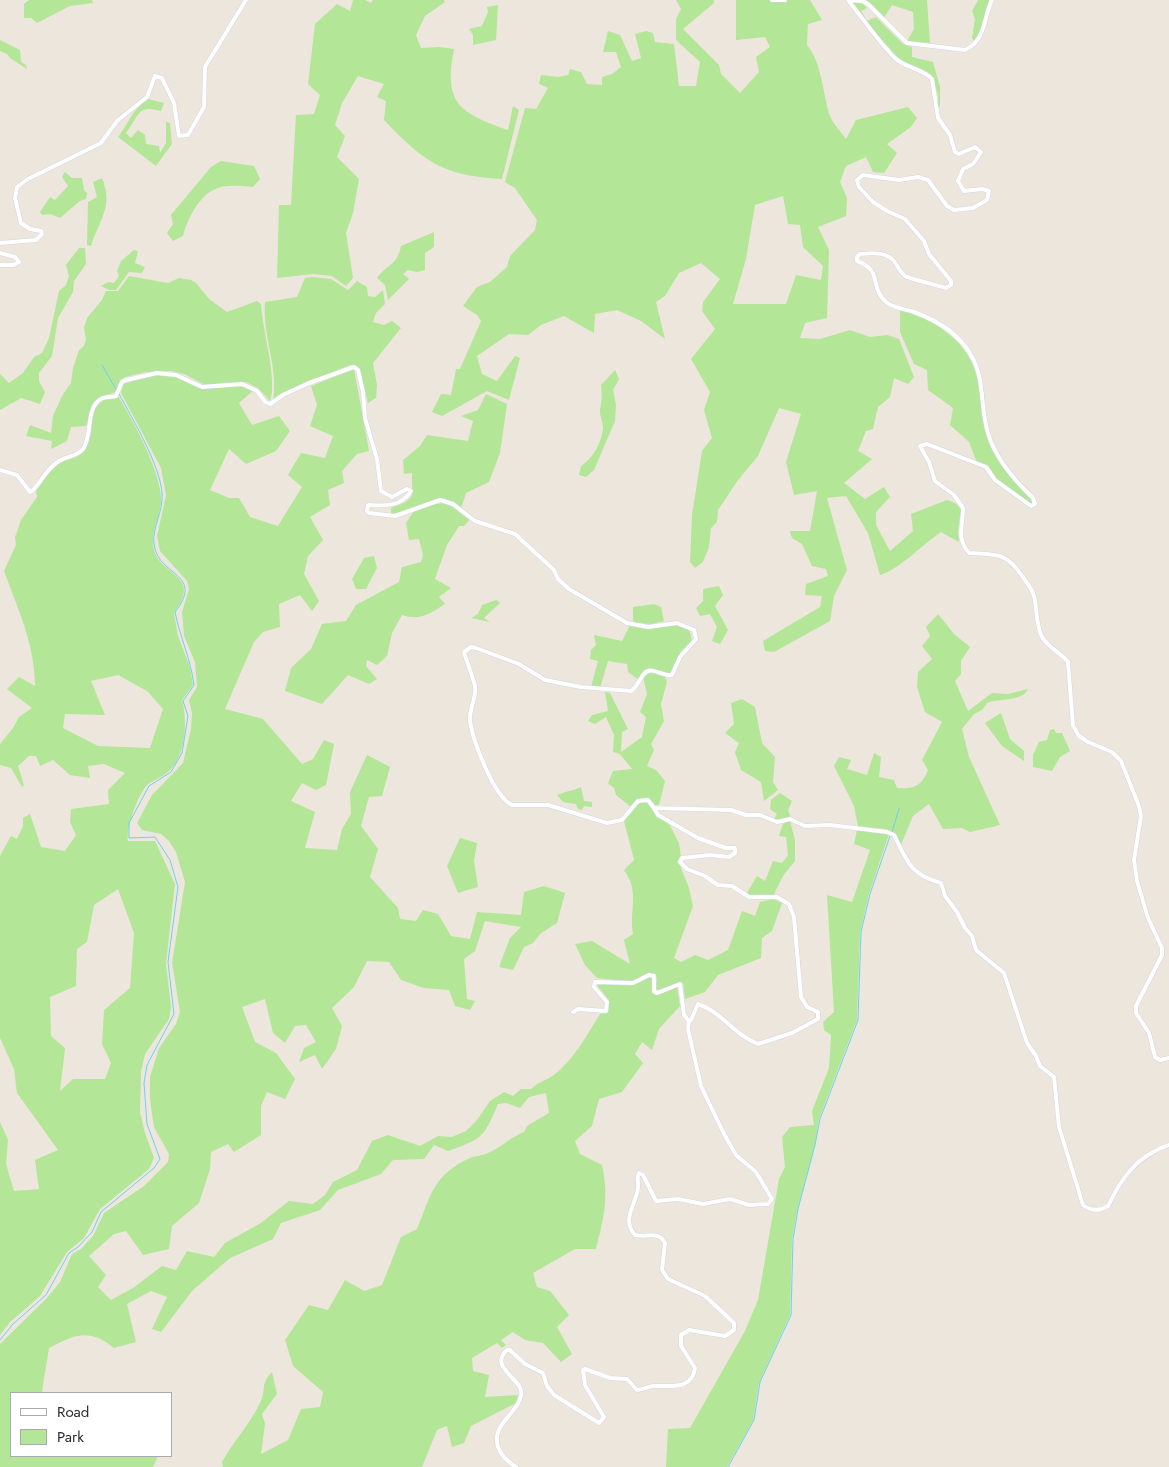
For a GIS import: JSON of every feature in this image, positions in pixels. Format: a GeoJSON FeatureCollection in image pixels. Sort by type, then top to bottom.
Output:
{"type":"FeatureCollection","features":[{"type":"Feature","properties":{"kind":"street"},"geometry":{"type":"LineString","coordinates":[[0,244],[36,240],[42,234],[41,230],[30,229],[21,223],[14,198],[17,186],[101,143],[117,121],[147,97],[155,76],[162,78],[174,103],[180,136],[188,135],[204,107],[206,68],[246,0]]}},
{"type":"Feature","properties":{"kind":"street"},"geometry":{"type":"LineString","coordinates":[[772,0],[785,0]]}},
{"type":"Feature","properties":{"kind":"street"},"geometry":{"type":"LineString","coordinates":[[848,0],[862,1],[868,4],[906,43],[965,50],[973,46],[982,35],[992,0]]}},
{"type":"Feature","properties":{"kind":"street"},"geometry":{"type":"LineString","coordinates":[[848,0],[876,39],[895,58],[920,70],[932,79],[938,118],[950,135],[955,152],[959,154],[975,147],[981,152],[973,164],[963,169],[959,175],[960,187],[964,191],[982,189],[989,191],[987,200],[973,208],[954,210],[947,206],[932,184],[918,177],[899,180],[863,175],[857,180],[872,202],[904,219],[924,241],[930,254],[951,281],[951,285],[946,288],[919,279],[909,278],[899,271],[893,258],[888,256],[860,254],[857,257],[857,261],[868,265],[881,296],[886,302],[935,321],[958,338],[971,355],[980,379],[988,432],[994,449],[1006,468],[1033,498],[1035,504],[1031,506],[995,480],[986,467],[927,444],[920,446],[929,462],[935,480],[954,495],[963,508],[960,538],[964,547],[969,553],[988,554],[1011,561],[1030,586],[1034,595],[1041,635],[1046,644],[1068,662],[1073,726],[1079,736],[1112,752],[1120,761],[1131,784],[1141,816],[1134,860],[1137,880],[1148,918],[1162,948],[1162,955],[1136,1006],[1136,1013],[1149,1033],[1155,1057],[1160,1060],[1169,1058]]}},
{"type":"Feature","properties":{"kind":"street"},"geometry":{"type":"LineString","coordinates":[[0,254],[15,257],[19,262],[14,265],[0,265]]}},
{"type":"Feature","properties":{"kind":"street"},"geometry":{"type":"LineString","coordinates":[[0,470],[17,475],[26,489],[30,492],[33,490],[59,461],[76,456],[83,448],[87,441],[88,426],[96,404],[101,398],[116,396],[122,382],[126,380],[157,373],[176,375],[202,386],[242,384],[257,391],[265,402],[270,404],[283,395],[309,383],[354,367],[358,370],[363,392],[365,418],[377,459],[381,491],[392,497],[407,489],[411,491],[408,496],[390,506],[379,508],[368,506],[366,511],[391,517],[440,500],[448,502],[475,521],[515,534],[554,570],[558,579],[569,589],[627,622],[648,626],[677,623],[694,630],[696,639],[680,657],[672,675],[668,676],[650,670],[645,672],[631,691],[581,687],[545,680],[519,664],[476,648],[471,647],[464,652],[476,694],[470,721],[483,761],[502,797],[507,802],[512,805],[548,805],[607,823],[622,820],[638,801],[648,800],[658,815],[698,838],[726,848],[736,848],[735,853],[729,857],[710,855],[682,858],[680,862],[682,866],[718,885],[732,886],[749,897],[777,897],[790,904],[794,917],[801,997],[804,1004],[818,1012],[819,1016],[815,1021],[792,1033],[758,1044],[740,1036],[726,1020],[698,1004],[695,1007],[691,1020],[688,1021]]}},
{"type":"Feature","properties":{"kind":"street"},"geometry":{"type":"LineString","coordinates":[[654,808],[731,810],[746,815],[760,814],[777,822],[790,818],[805,826],[830,825],[894,834],[898,847],[910,867],[927,880],[941,883],[944,886],[946,896],[957,912],[964,928],[972,936],[976,950],[1004,973],[1027,1043],[1040,1066],[1054,1077],[1059,1126],[1083,1205],[1088,1209],[1095,1210],[1108,1206],[1114,1191],[1142,1158],[1169,1145]]}},
{"type":"Feature","properties":{"kind":"street"},"geometry":{"type":"LineString","coordinates":[[516,1467],[500,1452],[496,1441],[501,1424],[513,1412],[521,1397],[520,1386],[504,1370],[502,1358],[507,1350],[525,1364],[543,1373],[547,1386],[554,1395],[599,1423],[604,1417],[585,1384],[583,1370],[585,1369],[610,1378],[627,1379],[637,1390],[651,1386],[683,1385],[691,1379],[695,1368],[681,1346],[681,1335],[689,1330],[725,1336],[734,1330],[734,1323],[727,1314],[705,1296],[668,1279],[662,1270],[665,1243],[663,1240],[654,1235],[635,1235],[629,1219],[638,1190],[637,1178],[639,1173],[643,1176],[654,1200],[659,1202],[678,1199],[703,1204],[730,1199],[755,1205],[768,1204],[772,1199],[756,1172],[742,1162],[730,1145],[701,1086],[688,1029],[688,1021],[684,1015],[680,984],[657,993],[654,990],[654,976],[649,975],[633,983],[595,982],[594,987],[607,1002],[606,1011],[578,1009],[573,1012]]}},
{"type":"Feature","properties":{"kind":"green space"},"geometry":{"type":"Polygon","coordinates":[[[29,0],[92,0],[93,3],[70,6],[37,23],[31,18],[24,18],[24,4],[29,0]]]}},
{"type":"Feature","properties":{"kind":"green space"},"geometry":{"type":"Polygon","coordinates":[[[353,0],[365,0],[371,3],[373,0],[444,0],[445,2],[425,16],[416,35],[421,48],[440,47],[454,49],[451,82],[459,104],[478,118],[508,130],[513,106],[519,110],[502,179],[449,170],[423,156],[411,147],[384,120],[386,101],[377,97],[384,84],[358,76],[342,103],[335,125],[345,136],[337,157],[359,179],[353,213],[346,233],[353,278],[346,286],[332,276],[313,274],[277,278],[279,205],[291,205],[296,115],[314,114],[320,95],[308,84],[315,24],[337,4],[350,11],[353,0]]]}},
{"type":"Feature","properties":{"kind":"green space"},"geometry":{"type":"Polygon","coordinates":[[[676,0],[714,0],[714,3],[683,29],[719,65],[721,74],[740,93],[759,72],[756,57],[770,47],[765,37],[736,40],[736,0],[810,0],[822,20],[808,24],[807,45],[819,70],[830,116],[846,139],[856,120],[908,107],[917,118],[911,127],[887,144],[897,153],[884,173],[873,172],[866,157],[846,166],[840,182],[847,198],[846,216],[818,227],[829,250],[827,318],[805,323],[800,338],[820,339],[850,330],[870,337],[887,335],[899,339],[914,377],[908,384],[894,378],[890,397],[878,407],[873,429],[866,431],[858,451],[872,459],[844,483],[865,499],[884,487],[890,497],[876,512],[876,525],[890,551],[913,531],[911,514],[947,500],[955,503],[961,509],[958,532],[959,542],[941,532],[895,568],[880,575],[868,533],[846,496],[827,498],[847,570],[834,596],[830,621],[774,652],[765,651],[763,641],[820,607],[822,596],[805,595],[806,584],[828,576],[826,569],[812,566],[802,544],[792,538],[790,531],[810,531],[817,491],[794,495],[786,462],[801,414],[779,408],[758,456],[738,480],[718,510],[717,522],[711,528],[709,547],[703,562],[695,568],[690,562],[692,515],[702,451],[712,438],[704,410],[710,392],[691,359],[715,329],[702,311],[703,302],[720,279],[701,263],[679,273],[665,296],[656,302],[665,339],[641,321],[617,310],[595,314],[594,333],[564,316],[541,325],[528,335],[509,334],[477,356],[482,374],[497,381],[515,356],[520,358],[509,400],[487,391],[442,416],[432,412],[441,394],[451,395],[456,369],[460,369],[481,321],[477,315],[463,306],[477,287],[490,282],[507,267],[510,256],[535,230],[537,220],[515,188],[505,182],[525,108],[536,109],[548,88],[539,84],[541,75],[558,77],[568,75],[570,69],[581,72],[587,84],[602,85],[602,77],[612,74],[621,67],[616,52],[603,52],[608,31],[620,35],[632,61],[641,58],[635,34],[646,31],[653,33],[655,42],[674,44],[679,86],[696,86],[700,62],[676,40],[676,19],[681,9],[676,0]],[[783,196],[755,205],[746,259],[733,304],[786,304],[796,275],[821,280],[823,266],[803,247],[800,225],[788,224],[783,196]]]}},
{"type":"Feature","properties":{"kind":"green space"},"geometry":{"type":"Polygon","coordinates":[[[866,0],[927,0],[930,43],[907,41],[914,29],[913,12],[892,5],[884,18],[866,0]]]}},
{"type":"Feature","properties":{"kind":"green space"},"geometry":{"type":"Polygon","coordinates":[[[978,0],[991,0],[980,34],[975,42],[972,38],[975,19],[972,11],[978,0]]]}},
{"type":"Feature","properties":{"kind":"green space"},"geometry":{"type":"Polygon","coordinates":[[[852,2],[862,3],[867,8],[861,11],[867,21],[876,17],[903,44],[912,47],[912,57],[933,62],[940,87],[940,107],[938,106],[938,94],[932,77],[925,71],[896,58],[888,46],[877,38],[852,2]]]}},
{"type":"Feature","properties":{"kind":"green space"},"geometry":{"type":"Polygon","coordinates":[[[498,5],[496,40],[473,45],[473,35],[469,29],[482,26],[488,12],[487,7],[498,5]]]}},
{"type":"Feature","properties":{"kind":"green space"},"geometry":{"type":"Polygon","coordinates":[[[0,40],[20,50],[21,62],[26,65],[27,69],[0,51],[0,40]]]}},
{"type":"Feature","properties":{"kind":"green space"},"geometry":{"type":"Polygon","coordinates":[[[148,99],[164,103],[161,111],[153,109],[143,110],[126,133],[131,138],[138,130],[145,135],[146,144],[159,146],[160,153],[166,143],[166,122],[170,123],[172,144],[156,166],[118,137],[135,111],[148,99]]]}},
{"type":"Feature","properties":{"kind":"green space"},"geometry":{"type":"Polygon","coordinates":[[[221,161],[254,166],[260,179],[253,187],[233,186],[213,190],[203,198],[194,210],[183,236],[173,241],[167,233],[173,224],[171,215],[211,167],[221,161]]]}},
{"type":"Feature","properties":{"kind":"green space"},"geometry":{"type":"Polygon","coordinates":[[[65,172],[72,178],[82,178],[84,190],[87,193],[86,199],[80,201],[60,218],[50,214],[42,215],[40,212],[50,197],[55,200],[68,186],[62,177],[65,172]]]}},
{"type":"Feature","properties":{"kind":"green space"},"geometry":{"type":"Polygon","coordinates":[[[102,178],[105,188],[106,205],[91,246],[87,245],[88,202],[97,197],[93,182],[102,178]]]}},
{"type":"Feature","properties":{"kind":"green space"},"geometry":{"type":"Polygon","coordinates":[[[434,232],[434,247],[425,253],[425,270],[417,272],[408,270],[403,274],[409,279],[388,300],[385,285],[377,278],[395,261],[401,246],[434,232]]]}},
{"type":"Feature","properties":{"kind":"green space"},"geometry":{"type":"Polygon","coordinates":[[[79,248],[85,248],[86,264],[74,281],[73,292],[58,318],[52,356],[39,373],[39,381],[45,392],[40,404],[21,398],[0,410],[0,374],[9,383],[23,373],[34,357],[42,353],[49,338],[59,291],[66,285],[69,276],[66,265],[79,248]]]}},
{"type":"Feature","properties":{"kind":"green space"},"geometry":{"type":"Polygon","coordinates":[[[134,250],[138,251],[135,263],[145,267],[142,273],[129,272],[116,290],[109,290],[101,286],[108,282],[114,283],[119,276],[117,271],[121,261],[134,250]]]}},
{"type":"Feature","properties":{"kind":"green space"},"geometry":{"type":"Polygon","coordinates":[[[129,276],[168,283],[179,278],[191,280],[196,283],[209,299],[227,312],[257,301],[261,304],[271,368],[272,392],[270,401],[258,388],[246,382],[205,385],[184,374],[171,371],[146,372],[125,377],[120,380],[116,392],[98,398],[86,426],[71,427],[67,441],[51,449],[52,441],[26,436],[30,425],[51,433],[53,416],[62,396],[71,383],[73,368],[79,350],[84,346],[86,339],[84,328],[87,318],[102,300],[106,291],[118,291],[129,276]]]}},
{"type":"Feature","properties":{"kind":"green space"},"geometry":{"type":"Polygon","coordinates":[[[305,278],[331,279],[348,290],[357,281],[367,287],[368,296],[375,297],[383,290],[385,304],[376,313],[373,322],[384,325],[392,321],[401,328],[373,363],[377,385],[376,398],[368,403],[359,369],[356,365],[350,365],[286,391],[273,401],[274,376],[266,327],[265,302],[297,297],[305,278]]]}},
{"type":"Feature","properties":{"kind":"green space"},"geometry":{"type":"Polygon","coordinates":[[[900,310],[913,314],[938,327],[959,344],[968,355],[978,381],[984,421],[991,445],[1007,472],[1030,497],[1033,503],[1031,504],[997,479],[988,468],[977,463],[969,442],[950,425],[953,408],[928,390],[927,370],[914,364],[900,332],[900,310]]]}},
{"type":"Feature","properties":{"kind":"green space"},"geometry":{"type":"Polygon","coordinates":[[[354,369],[369,451],[357,454],[342,471],[344,483],[328,490],[330,505],[310,517],[323,540],[308,556],[304,574],[319,601],[312,611],[300,595],[279,604],[280,627],[263,632],[254,642],[225,709],[263,719],[302,764],[313,759],[324,740],[334,744],[326,785],[316,790],[302,783],[291,801],[315,812],[305,848],[337,850],[342,829],[351,814],[350,792],[367,755],[390,767],[382,796],[369,797],[361,826],[378,849],[370,877],[398,908],[400,919],[416,921],[423,910],[438,914],[451,936],[470,939],[477,912],[521,915],[524,892],[544,886],[565,893],[557,923],[540,934],[533,943],[524,947],[513,970],[499,967],[510,938],[521,927],[485,921],[475,951],[464,959],[467,999],[475,1001],[470,1010],[455,1006],[449,990],[424,988],[401,980],[389,962],[367,961],[354,987],[332,1008],[342,1026],[336,1049],[322,1069],[315,1055],[299,1062],[304,1048],[316,1042],[306,1025],[295,1026],[285,1043],[273,1033],[265,999],[242,1007],[255,1042],[276,1053],[295,1079],[285,1099],[267,1092],[261,1106],[261,1135],[234,1152],[228,1144],[211,1152],[210,1169],[199,1203],[172,1226],[169,1249],[143,1255],[126,1231],[114,1234],[89,1256],[106,1275],[98,1287],[111,1300],[133,1288],[162,1266],[176,1270],[187,1251],[214,1257],[225,1243],[261,1223],[289,1201],[313,1204],[325,1195],[333,1182],[357,1170],[372,1141],[388,1135],[420,1146],[438,1136],[452,1137],[466,1131],[477,1120],[490,1101],[504,1092],[513,1096],[521,1089],[531,1089],[551,1077],[566,1064],[600,1014],[607,1013],[609,1000],[596,984],[613,982],[634,985],[648,977],[652,978],[652,993],[655,995],[677,987],[680,1006],[659,1029],[652,1050],[642,1042],[635,1054],[643,1063],[622,1092],[599,1099],[592,1126],[575,1141],[580,1154],[602,1165],[605,1207],[596,1249],[575,1249],[533,1273],[537,1287],[550,1291],[569,1315],[557,1327],[572,1354],[561,1362],[543,1343],[525,1340],[513,1332],[501,1340],[506,1345],[502,1348],[497,1343],[472,1358],[473,1371],[489,1375],[485,1397],[518,1395],[516,1403],[471,1426],[464,1443],[452,1447],[447,1426],[437,1430],[422,1467],[223,1467],[222,1462],[260,1403],[264,1385],[272,1372],[277,1394],[262,1414],[265,1424],[261,1454],[288,1440],[301,1409],[320,1407],[323,1392],[293,1366],[285,1340],[309,1305],[328,1310],[345,1280],[364,1291],[382,1285],[401,1237],[417,1229],[430,1196],[441,1179],[448,1171],[470,1158],[493,1151],[524,1132],[527,1126],[549,1113],[546,1093],[529,1097],[520,1108],[506,1103],[498,1104],[485,1130],[469,1143],[448,1151],[434,1145],[424,1159],[393,1160],[381,1174],[338,1190],[320,1210],[281,1223],[273,1239],[230,1258],[192,1291],[161,1332],[152,1329],[167,1297],[151,1291],[127,1304],[136,1342],[114,1348],[90,1336],[82,1335],[67,1339],[49,1348],[42,1391],[44,1392],[10,1392],[10,1457],[158,1457],[153,1467],[0,1467],[0,1344],[47,1298],[60,1282],[72,1254],[81,1249],[93,1236],[104,1213],[144,1186],[168,1162],[169,1154],[154,1127],[150,1100],[150,1077],[159,1048],[176,1024],[180,1012],[172,963],[185,882],[176,852],[169,841],[161,834],[142,830],[137,823],[152,795],[183,763],[191,729],[192,713],[189,700],[197,687],[195,662],[184,636],[182,612],[189,589],[187,581],[160,551],[157,536],[166,495],[161,468],[121,393],[123,384],[157,374],[177,377],[202,389],[243,385],[254,390],[239,403],[252,425],[279,416],[290,431],[276,451],[246,464],[229,449],[210,490],[229,498],[239,498],[250,517],[278,526],[302,487],[288,475],[301,453],[325,458],[333,436],[310,426],[317,405],[311,386],[354,369]]]}},
{"type":"Feature","properties":{"kind":"green space"},"geometry":{"type":"Polygon","coordinates":[[[615,370],[619,379],[613,390],[616,405],[615,421],[594,470],[586,477],[579,475],[581,466],[593,455],[602,435],[603,427],[600,412],[601,385],[615,370]]]}},
{"type":"Feature","properties":{"kind":"green space"},"geometry":{"type":"Polygon","coordinates":[[[486,394],[507,404],[500,453],[489,482],[466,493],[461,508],[443,498],[391,515],[391,508],[406,502],[412,495],[412,473],[404,474],[403,460],[420,446],[427,435],[468,441],[473,421],[461,416],[478,410],[486,394]]]}},
{"type":"Feature","properties":{"kind":"green space"},"geometry":{"type":"Polygon","coordinates":[[[118,396],[138,431],[156,474],[161,504],[154,530],[154,550],[158,559],[182,583],[184,591],[182,600],[174,613],[178,636],[190,667],[193,685],[182,700],[185,728],[179,757],[168,772],[148,784],[140,795],[128,835],[128,841],[155,841],[175,884],[166,964],[171,1007],[169,1019],[145,1054],[141,1072],[140,1112],[154,1158],[149,1169],[100,1209],[84,1238],[67,1252],[40,1296],[10,1322],[0,1335],[0,1122],[8,1140],[6,1164],[14,1191],[39,1189],[35,1160],[58,1150],[17,1093],[14,1069],[0,1038],[0,856],[11,836],[17,839],[23,826],[23,818],[30,814],[41,847],[65,851],[76,835],[70,822],[71,809],[109,804],[108,790],[125,773],[104,764],[88,766],[90,778],[70,775],[53,760],[40,766],[36,756],[29,756],[18,766],[24,785],[22,787],[11,768],[0,765],[0,744],[19,717],[32,708],[7,689],[19,677],[35,686],[29,642],[4,571],[16,545],[15,537],[21,520],[37,497],[36,491],[54,467],[80,455],[87,443],[92,417],[98,404],[102,400],[118,396]],[[118,675],[91,681],[105,715],[65,714],[63,728],[98,746],[150,748],[163,709],[147,691],[118,675]],[[118,889],[94,905],[87,942],[77,949],[76,986],[50,997],[51,1036],[65,1048],[60,1091],[73,1079],[105,1079],[111,1063],[102,1044],[104,1010],[130,988],[134,933],[118,889]]]}},
{"type":"Feature","properties":{"kind":"green space"},"geometry":{"type":"Polygon","coordinates":[[[447,503],[469,520],[464,526],[459,526],[447,545],[435,579],[451,588],[439,597],[445,604],[419,617],[402,615],[392,633],[387,656],[377,665],[367,660],[366,666],[377,679],[369,684],[348,675],[322,704],[285,691],[291,668],[311,649],[322,624],[346,621],[356,605],[399,582],[402,567],[421,562],[423,555],[419,539],[409,540],[406,523],[414,511],[436,504],[447,503]]]}},
{"type":"Feature","properties":{"kind":"green space"},"geometry":{"type":"Polygon","coordinates":[[[374,556],[377,568],[366,589],[356,589],[352,579],[364,558],[374,556]]]}},
{"type":"Feature","properties":{"kind":"green space"},"geometry":{"type":"Polygon","coordinates":[[[719,586],[723,595],[715,606],[728,630],[720,644],[712,641],[717,627],[710,614],[700,616],[696,608],[703,601],[703,589],[719,586]]]}},
{"type":"Feature","properties":{"kind":"green space"},"geometry":{"type":"Polygon","coordinates":[[[496,600],[500,603],[484,618],[490,622],[471,618],[478,614],[482,605],[496,600]]]}},
{"type":"Feature","properties":{"kind":"green space"},"geometry":{"type":"Polygon","coordinates":[[[654,604],[661,607],[664,621],[652,624],[633,623],[633,607],[654,604]]]}},
{"type":"Feature","properties":{"kind":"green space"},"geometry":{"type":"Polygon","coordinates":[[[938,614],[954,634],[970,647],[961,661],[961,674],[955,681],[968,711],[992,693],[1008,694],[1028,689],[1016,698],[987,703],[982,710],[974,714],[962,729],[969,757],[1000,825],[970,832],[962,828],[943,829],[929,804],[913,816],[900,847],[898,839],[890,831],[858,826],[854,806],[834,766],[839,757],[851,760],[847,769],[867,775],[874,753],[881,757],[879,777],[894,780],[897,788],[916,786],[923,780],[928,770],[922,760],[942,722],[925,712],[917,687],[918,672],[932,659],[922,646],[930,636],[926,627],[938,614]]]}},
{"type":"Feature","properties":{"kind":"green space"},"geometry":{"type":"Polygon","coordinates":[[[677,624],[689,628],[692,641],[681,651],[670,674],[656,670],[645,670],[639,680],[628,672],[627,664],[608,661],[600,688],[591,687],[598,661],[590,659],[591,650],[596,645],[594,635],[622,641],[630,625],[648,629],[677,624]]]}},
{"type":"Feature","properties":{"kind":"green space"},"geometry":{"type":"Polygon","coordinates":[[[651,672],[665,677],[667,682],[661,704],[664,721],[651,744],[654,750],[647,766],[656,770],[665,781],[659,805],[655,805],[646,799],[631,807],[616,795],[614,788],[608,783],[613,771],[632,769],[620,754],[613,752],[614,735],[606,717],[595,724],[588,721],[592,715],[608,711],[605,692],[610,693],[628,729],[622,732],[621,752],[642,737],[646,717],[640,712],[647,694],[643,677],[651,672]]]}},
{"type":"Feature","properties":{"kind":"green space"},"geometry":{"type":"Polygon","coordinates":[[[742,699],[755,707],[762,743],[775,757],[773,782],[778,790],[764,801],[761,782],[741,770],[735,752],[739,743],[725,733],[734,724],[731,703],[742,699]]]}},
{"type":"Feature","properties":{"kind":"green space"},"geometry":{"type":"Polygon","coordinates":[[[1001,713],[1010,739],[1024,751],[1024,761],[1002,746],[985,723],[1001,713]]]}},
{"type":"Feature","properties":{"kind":"green space"},"geometry":{"type":"Polygon","coordinates":[[[1054,729],[1056,733],[1062,733],[1070,751],[1060,757],[1052,771],[1033,767],[1033,755],[1039,742],[1047,740],[1050,730],[1054,729]]]}},
{"type":"Feature","properties":{"kind":"green space"},"geometry":{"type":"Polygon","coordinates":[[[581,787],[584,801],[592,802],[592,807],[584,806],[582,810],[578,809],[576,804],[563,802],[557,795],[575,789],[581,787]]]}},
{"type":"Feature","properties":{"kind":"green space"},"geometry":{"type":"Polygon","coordinates":[[[780,793],[792,801],[788,810],[791,818],[781,821],[774,819],[777,814],[770,809],[771,800],[780,793]]]}},
{"type":"Feature","properties":{"kind":"green space"},"geometry":{"type":"Polygon","coordinates":[[[647,802],[657,816],[668,822],[679,843],[681,857],[679,863],[689,888],[693,906],[674,958],[681,962],[695,955],[708,960],[728,950],[742,911],[755,916],[760,902],[773,899],[782,903],[772,931],[762,938],[761,958],[718,975],[705,992],[685,999],[683,983],[680,982],[660,991],[656,989],[657,978],[652,974],[645,974],[632,982],[597,978],[585,965],[575,944],[592,941],[630,964],[624,940],[633,934],[633,893],[629,878],[624,870],[634,860],[624,821],[639,803],[647,802]]]}},
{"type":"Feature","properties":{"kind":"green space"},"geometry":{"type":"Polygon","coordinates":[[[790,821],[795,840],[795,861],[783,876],[773,896],[754,898],[747,893],[757,876],[765,881],[773,861],[782,863],[788,855],[786,837],[779,836],[783,824],[790,821]]]}},
{"type":"Feature","properties":{"kind":"green space"},"geometry":{"type":"Polygon","coordinates":[[[857,830],[889,834],[869,894],[860,933],[857,1020],[819,1119],[815,1145],[797,1211],[792,1240],[790,1315],[759,1383],[753,1421],[727,1467],[666,1467],[668,1429],[690,1428],[745,1331],[758,1300],[779,1179],[785,1167],[782,1137],[790,1127],[814,1125],[812,1111],[829,1068],[831,1035],[824,1030],[823,1022],[834,1012],[827,895],[852,902],[870,850],[854,844],[857,830]]]}},
{"type":"Feature","properties":{"kind":"green space"},"geometry":{"type":"Polygon","coordinates":[[[460,838],[477,843],[474,861],[478,887],[458,893],[447,866],[460,838]]]}},
{"type":"Feature","properties":{"kind":"waterway"},"geometry":{"type":"LineString","coordinates":[[102,365],[117,391]]}},
{"type":"Feature","properties":{"kind":"waterway"},"geometry":{"type":"LineString","coordinates":[[0,1340],[13,1324],[46,1295],[69,1253],[78,1247],[92,1232],[101,1212],[154,1168],[160,1159],[147,1124],[144,1083],[147,1065],[174,1014],[168,962],[178,887],[170,860],[155,837],[129,838],[129,823],[149,786],[171,772],[182,753],[188,716],[183,701],[194,685],[175,612],[183,600],[185,590],[183,583],[159,558],[154,543],[162,500],[162,489],[153,461],[119,394]]}},
{"type":"Feature","properties":{"kind":"waterway"},"geometry":{"type":"LineString","coordinates":[[892,832],[899,809]]}},
{"type":"Feature","properties":{"kind":"waterway"},"geometry":{"type":"LineString","coordinates":[[728,1467],[754,1420],[760,1382],[791,1315],[793,1239],[798,1209],[820,1119],[858,1020],[861,932],[870,894],[890,836]]}}]}
